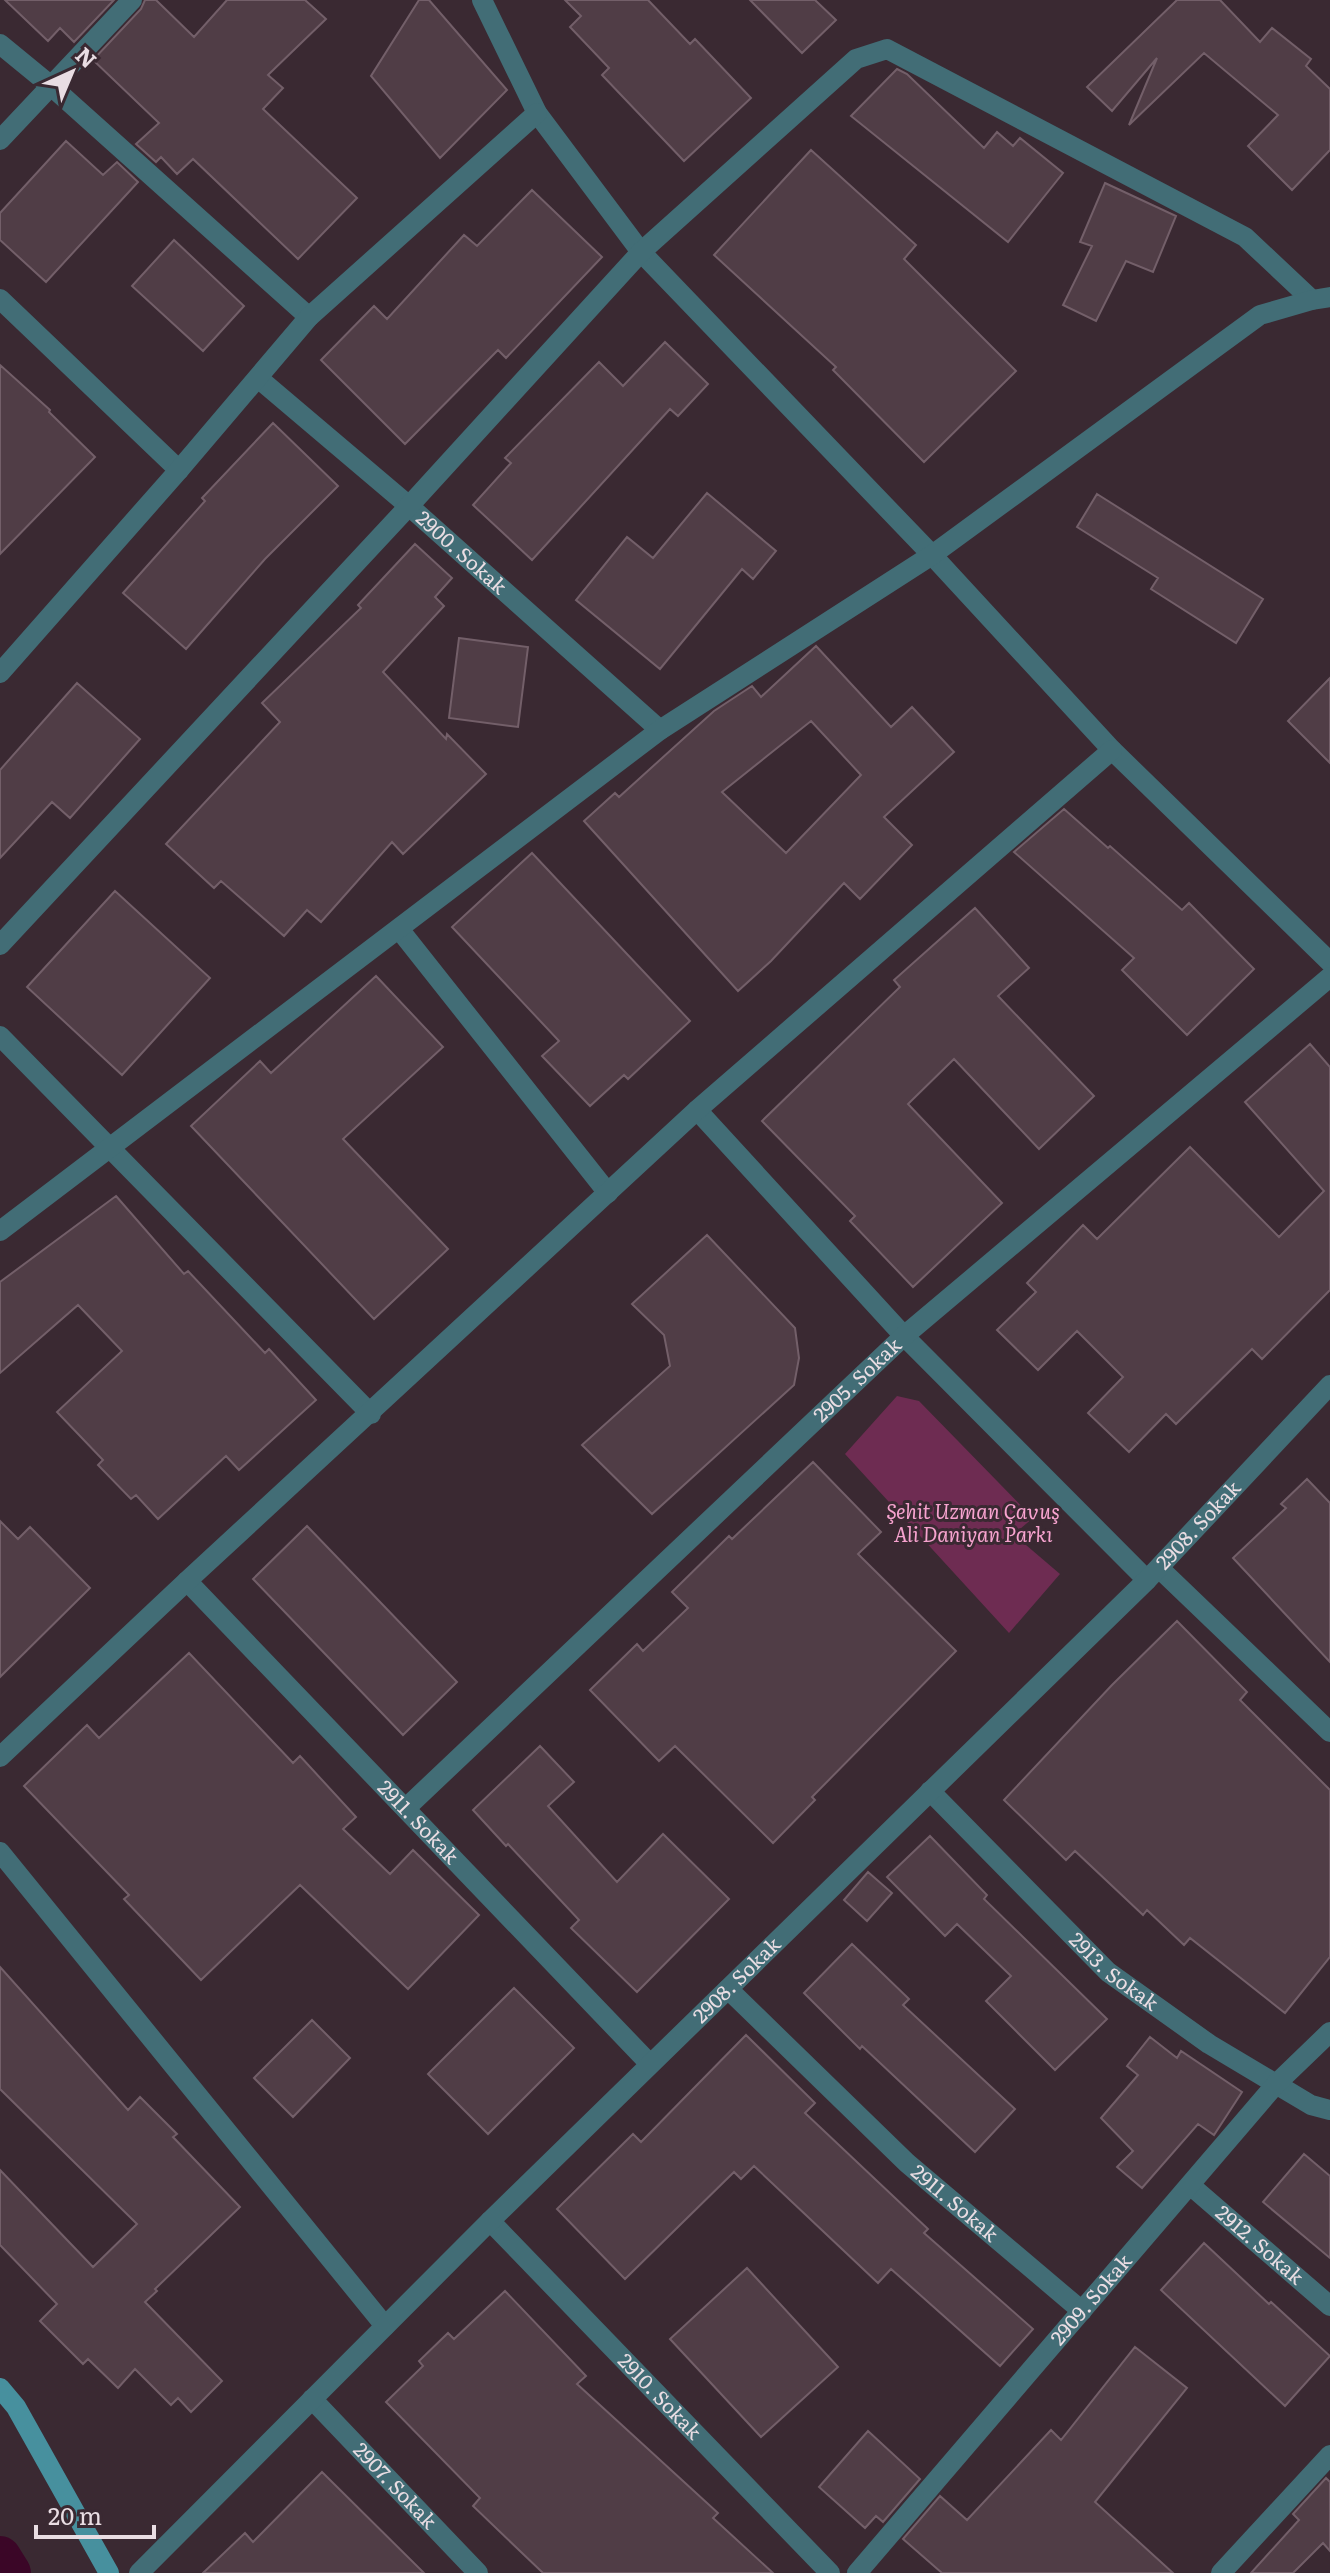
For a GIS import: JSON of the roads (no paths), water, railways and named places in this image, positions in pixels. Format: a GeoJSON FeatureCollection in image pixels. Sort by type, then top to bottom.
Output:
{"type":"FeatureCollection","features":[{"type":"Feature","properties":{"kind":"street"},"geometry":{"type":"LineString","coordinates":[[0,140],[132,0]]}},
{"type":"Feature","properties":{"kind":"street"},"geometry":{"type":"LineString","coordinates":[[482,0],[537,113],[641,252],[932,555],[1112,750],[1330,962]]}},
{"type":"Feature","properties":{"kind":"street"},"geometry":{"type":"LineString","coordinates":[[0,44],[309,317]]}},
{"type":"Feature","properties":{"kind":"street"},"geometry":{"type":"LineString","coordinates":[[0,945],[641,252],[856,59],[887,49],[1245,237],[1321,298]]}},
{"type":"Feature","properties":{"kind":"street"},"geometry":{"type":"LineString","coordinates":[[0,673],[309,317],[537,113]]}},
{"type":"Feature","properties":{"kind":"street"},"geometry":{"type":"LineString","coordinates":[[0,1231],[660,730],[932,555],[1260,315],[1321,298]]}},
{"type":"Feature","properties":{"kind":"street"},"geometry":{"type":"LineString","coordinates":[[0,299],[179,470]]}},
{"type":"Feature","properties":{"kind":"street","name":"2900. Sokak"},"geometry":{"type":"LineString","coordinates":[[258,378],[409,506],[660,730]]}},
{"type":"Feature","properties":{"kind":"street"},"geometry":{"type":"LineString","coordinates":[[0,1757],[697,1110],[1112,750]]}},
{"type":"Feature","properties":{"kind":"street"},"geometry":{"type":"LineString","coordinates":[[399,929],[608,1193]]}},
{"type":"Feature","properties":{"kind":"street","name":"2905. Sokak"},"geometry":{"type":"LineString","coordinates":[[406,1808],[904,1336],[1330,977]]}},
{"type":"Feature","properties":{"kind":"street"},"geometry":{"type":"LineString","coordinates":[[0,1036],[371,1414]]}},
{"type":"Feature","properties":{"kind":"street"},"geometry":{"type":"LineString","coordinates":[[697,1110],[904,1336],[1153,1574],[1330,1732]]}},
{"type":"Feature","properties":{"kind":"street","name":"2908. Sokak"},"geometry":{"type":"LineString","coordinates":[[139,2573],[490,2221],[1153,1574],[1330,1385]]}},
{"type":"Feature","properties":{"kind":"street","name":"2911. Sokak"},"geometry":{"type":"LineString","coordinates":[[187,1581],[650,2064]]}},
{"type":"Feature","properties":{"kind":"street","name":"2913. Sokak"},"geometry":{"type":"LineString","coordinates":[[930,1791],[1108,1972],[1209,2044],[1311,2105],[1330,2110]]}},
{"type":"Feature","properties":{"kind":"street"},"geometry":{"type":"LineString","coordinates":[[0,1852],[385,2326]]}},
{"type":"Feature","properties":{"kind":"street","name":"2911. Sokak"},"geometry":{"type":"LineString","coordinates":[[728,1989],[907,2163],[1082,2311]]}},
{"type":"Feature","properties":{"kind":"street","name":"2909. Sokak"},"geometry":{"type":"LineString","coordinates":[[857,2573],[1276,2084],[1330,2032]]}},
{"type":"Feature","properties":{"kind":"street","name":"2912. Sokak"},"geometry":{"type":"LineString","coordinates":[[1190,2185],[1330,2306]]}},
{"type":"Feature","properties":{"kind":"street","name":"2910. Sokak"},"geometry":{"type":"LineString","coordinates":[[490,2221],[830,2573]]}},
{"type":"Feature","properties":{"kind":"street"},"geometry":{"type":"LineString","coordinates":[[0,2388],[16,2407],[109,2573]]}},
{"type":"Feature","properties":{"kind":"street","name":"2907. Sokak"},"geometry":{"type":"LineString","coordinates":[[312,2399],[478,2573]]}},
{"type":"Feature","properties":{"kind":"street"},"geometry":{"type":"LineString","coordinates":[[1221,2573],[1330,2455]]}},
{"type":"Feature","properties":{"kind":"waterway"},"geometry":{"type":"LineString","coordinates":[[0,2557],[10,2573]]}},
{"type":"Feature","properties":{"kind":"park label","name":"Şehit Uzman Çavuş Ali Daniyan Parkı"},"geometry":{"type":"Point","coordinates":[973,1524]}}]}
